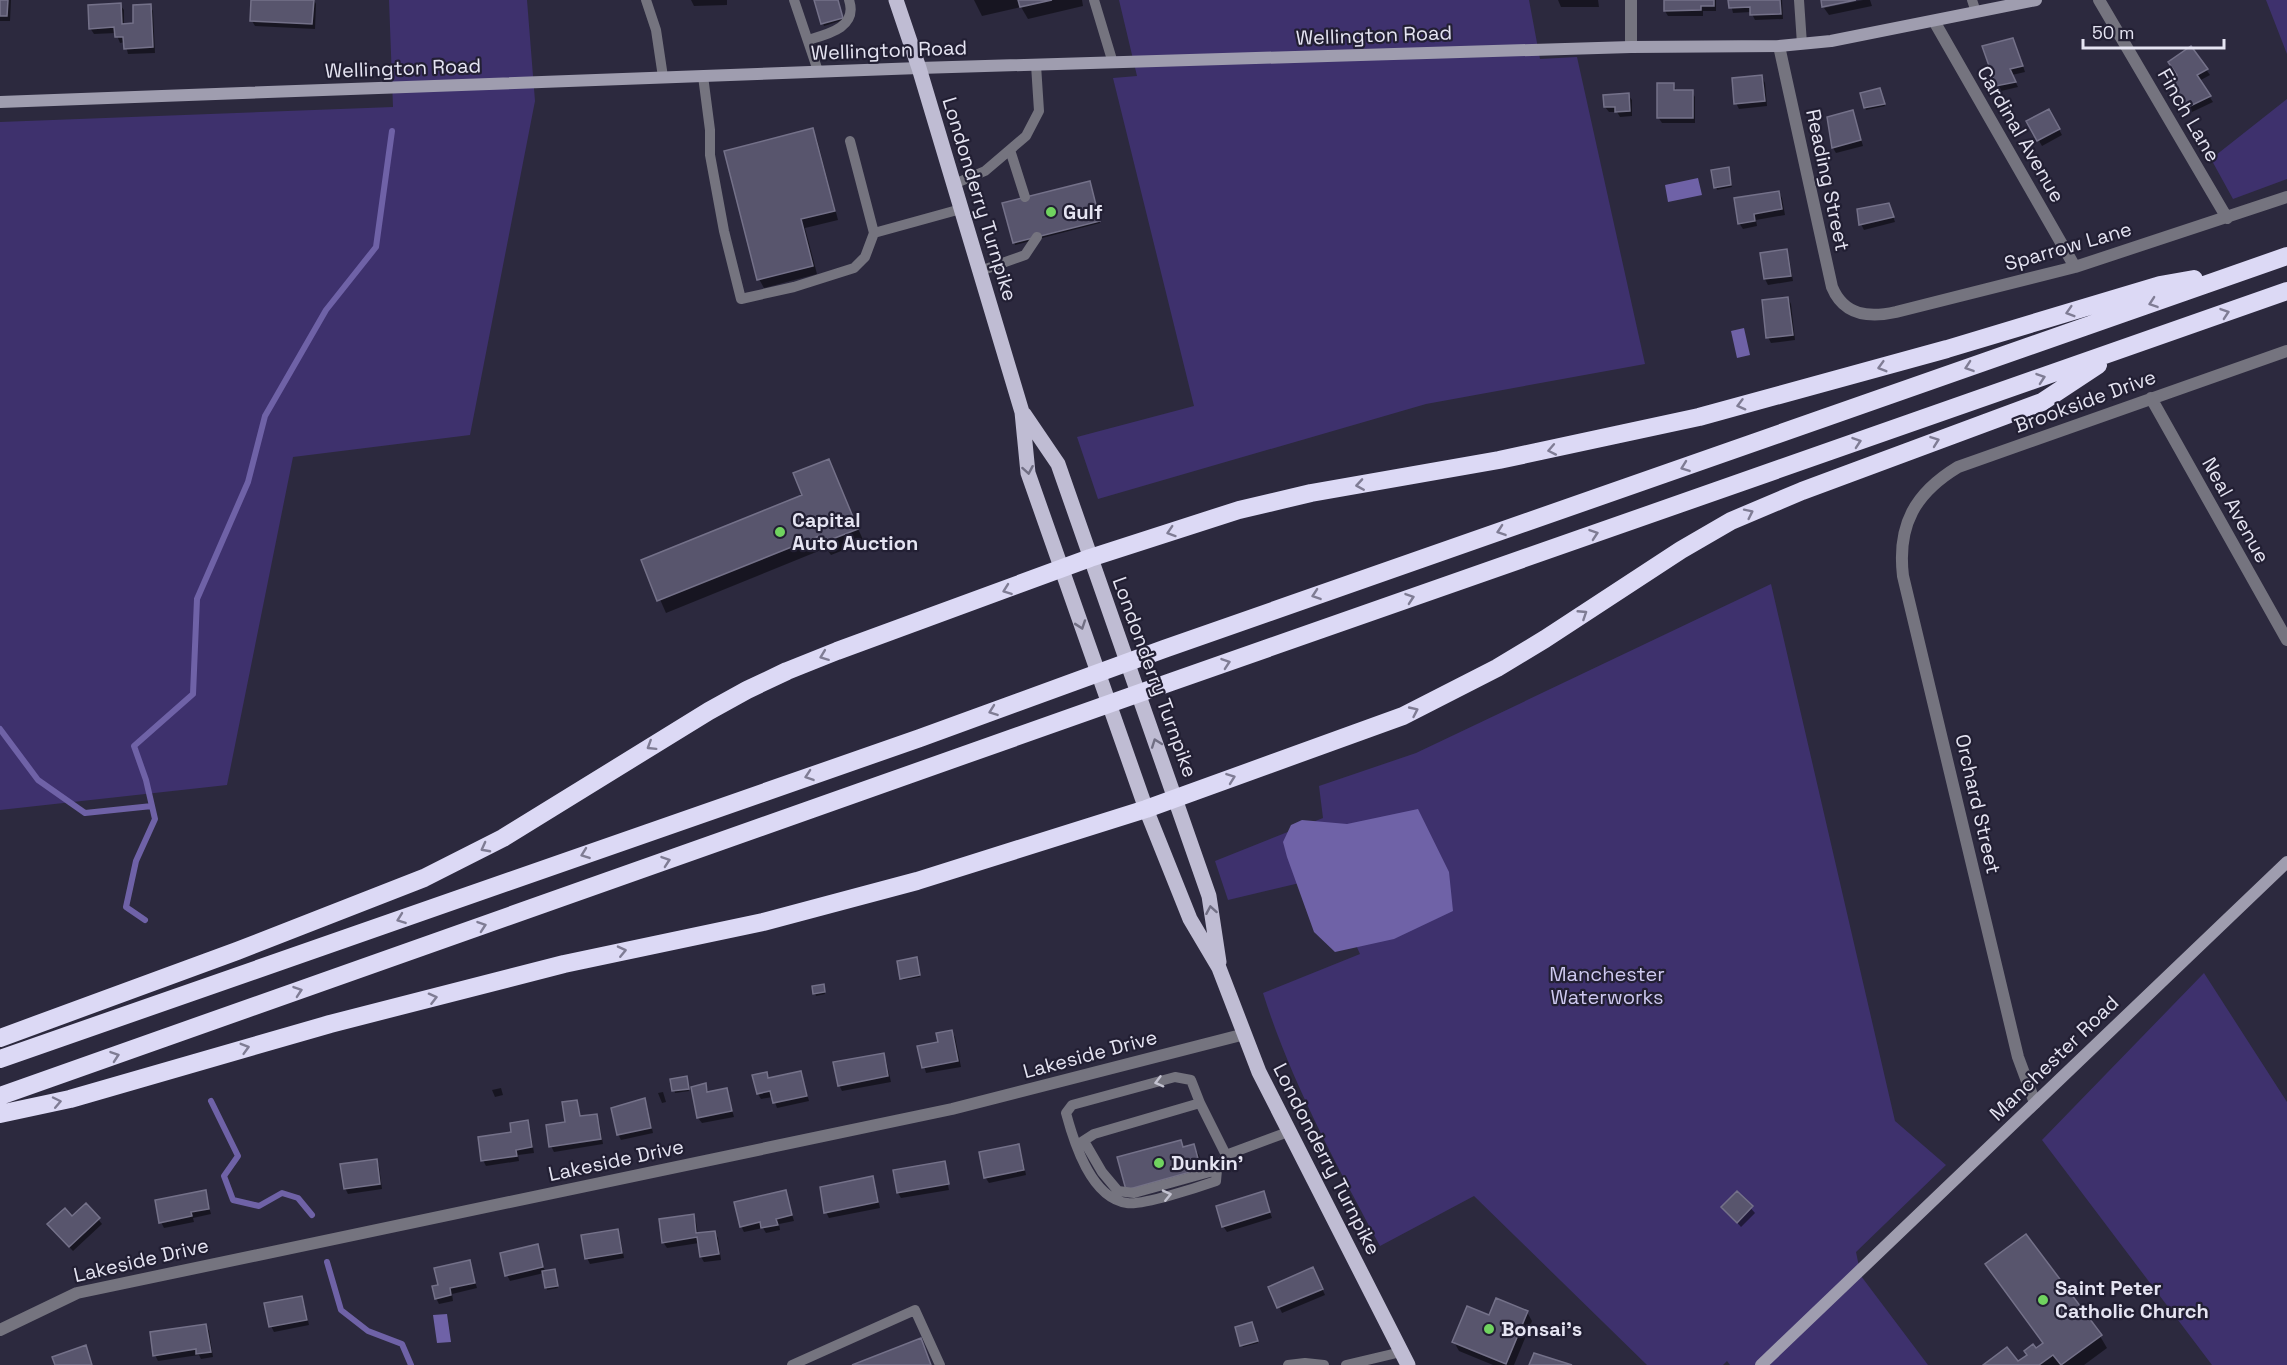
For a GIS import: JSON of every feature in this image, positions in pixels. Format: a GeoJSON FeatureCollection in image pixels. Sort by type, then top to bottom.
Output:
{"type":"FeatureCollection","features":[{"type":"Feature","properties":{"kind":"highway"},"geometry":{"type":"LineString","coordinates":[[0,1059],[920,738],[1164,649],[2287,256]]}},
{"type":"Feature","properties":{"kind":"highway"},"geometry":{"type":"LineString","coordinates":[[0,1038],[237,951],[424,878],[502,838],[709,711],[757,685],[848,647],[1090,558],[1239,510],[1311,493],[1420,475],[1591,442],[1699,417],[1947,349],[2160,285],[2249,270]]}},
{"type":"Feature","properties":{"kind":"highway"},"geometry":{"type":"LineString","coordinates":[[0,1096],[2287,291]]}},
{"type":"Feature","properties":{"kind":"highway"},"geometry":{"type":"LineString","coordinates":[[0,1114],[70,1099],[150,1074],[330,1024],[564,964],[763,922],[906,884],[1146,809],[1403,716],[1497,668],[1681,550],[1731,521],[1802,491],[2042,402],[2122,350]]}},
{"type":"Feature","properties":{"kind":"main road","name":"Londonderry Turnpike"},"geometry":{"type":"LineString","coordinates":[[896,0],[919,68],[1022,412],[1028,473],[1146,809],[1190,919],[1220,968],[1259,1072],[1405,1358]]}},
{"type":"Feature","properties":{"kind":"main road","name":"Wellington Road"},"geometry":{"type":"LineString","coordinates":[[0,102],[1036,64],[1631,46],[1779,46],[1831,41],[1934,21],[1974,6],[2036,0]]}},
{"type":"Feature","properties":{"kind":"main road","name":"Londonderry Turnpike"},"geometry":{"type":"LineString","coordinates":[[1022,412],[1058,464],[1209,896],[1220,968]]}},
{"type":"Feature","properties":{"kind":"main road","name":"Manchester Road"},"geometry":{"type":"LineString","coordinates":[[1761,1365],[2287,862]]}},
{"type":"Feature","properties":{"kind":"street"},"geometry":{"type":"LineString","coordinates":[[1631,0],[1631,46]]}},
{"type":"Feature","properties":{"kind":"street","name":"Finch Lane"},"geometry":{"type":"LineString","coordinates":[[2099,0],[2227,218]]}},
{"type":"Feature","properties":{"kind":"street","name":"Cardinal Avenue"},"geometry":{"type":"LineString","coordinates":[[1934,21],[2074,267]]}},
{"type":"Feature","properties":{"kind":"street","name":"Reading Street"},"geometry":{"type":"LineString","coordinates":[[1779,46],[1832,287],[1842,304],[1857,313]]}},
{"type":"Feature","properties":{"kind":"street","name":"Sparrow Lane"},"geometry":{"type":"LineString","coordinates":[[1857,313],[1866,316],[1896,312],[2074,267],[2287,197]]}},
{"type":"Feature","properties":{"kind":"street","name":"Brookside Drive"},"geometry":{"type":"LineString","coordinates":[[1912,512],[1932,486],[1958,467],[2287,351]]}},
{"type":"Feature","properties":{"kind":"street","name":"Neal Avenue"},"geometry":{"type":"LineString","coordinates":[[2151,398],[2287,640]]}},
{"type":"Feature","properties":{"kind":"street","name":"Orchard Street"},"geometry":{"type":"LineString","coordinates":[[1912,512],[1902,543],[1903,576],[2018,1057],[2035,1103]]}},
{"type":"Feature","properties":{"kind":"street","name":"Lakeside Drive"},"geometry":{"type":"LineString","coordinates":[[0,1330],[77,1293],[930,1114],[1245,1034]]}},
{"type":"Feature","properties":{"kind":"lane"},"geometry":{"type":"LineString","coordinates":[[646,0],[656,30],[663,78]]}},
{"type":"Feature","properties":{"kind":"lane"},"geometry":{"type":"LineString","coordinates":[[794,0],[818,71]]}},
{"type":"Feature","properties":{"kind":"lane"},"geometry":{"type":"LineString","coordinates":[[808,40],[832,33],[847,23],[852,8],[849,0]]}},
{"type":"Feature","properties":{"kind":"lane"},"geometry":{"type":"LineString","coordinates":[[1094,0],[1113,63]]}},
{"type":"Feature","properties":{"kind":"lane"},"geometry":{"type":"LineString","coordinates":[[1799,0],[1802,44]]}},
{"type":"Feature","properties":{"kind":"lane"},"geometry":{"type":"LineString","coordinates":[[954,184],[986,171],[1026,136],[1039,111],[1036,64]]}},
{"type":"Feature","properties":{"kind":"lane"},"geometry":{"type":"LineString","coordinates":[[703,76],[710,130],[710,154],[724,231],[741,299],[794,287],[854,268],[865,257],[874,233],[850,141]]}},
{"type":"Feature","properties":{"kind":"lane"},"geometry":{"type":"LineString","coordinates":[[1010,150],[1025,197]]}},
{"type":"Feature","properties":{"kind":"lane"},"geometry":{"type":"LineString","coordinates":[[874,233],[961,209]]}},
{"type":"Feature","properties":{"kind":"lane"},"geometry":{"type":"LineString","coordinates":[[980,271],[1025,255],[1037,237]]}},
{"type":"Feature","properties":{"kind":"lane"},"geometry":{"type":"LineString","coordinates":[[1226,1155],[1191,1080],[1175,1077],[1072,1105],[1066,1113],[1080,1143],[1118,1191],[1134,1193],[1216,1176],[1226,1155],[1288,1132]]}},
{"type":"Feature","properties":{"kind":"lane"},"geometry":{"type":"LineString","coordinates":[[1080,1143],[1094,1134],[1200,1103]]}},
{"type":"Feature","properties":{"kind":"lane"},"geometry":{"type":"LineString","coordinates":[[792,1365],[915,1310],[940,1365]]}},
{"type":"Feature","properties":{"kind":"lane"},"geometry":{"type":"LineString","coordinates":[[1347,1365],[1405,1358]]}},
{"type":"Feature","properties":{"kind":"lane"},"geometry":{"type":"LineString","coordinates":[[1288,1365],[1305,1363],[1324,1365]]}},
{"type":"Feature","properties":{"kind":"green space"},"geometry":{"type":"Polygon","coordinates":[[[389,0],[527,0],[535,101],[470,435],[293,457],[227,785],[0,810],[0,122],[393,107],[389,0]]]}},
{"type":"Feature","properties":{"kind":"green space"},"geometry":{"type":"Polygon","coordinates":[[[1119,0],[1529,0],[1540,59],[1577,57],[1645,364],[1426,404],[1098,499],[1077,437],[1194,406],[1113,78],[1137,76],[1119,0]]]}},
{"type":"Feature","properties":{"kind":"green space"},"geometry":{"type":"Polygon","coordinates":[[[2266,0],[2287,0],[2287,54],[2266,0]]]}},
{"type":"Feature","properties":{"kind":"green space"},"geometry":{"type":"Polygon","coordinates":[[[2287,99],[2287,179],[2233,199],[2211,159],[2287,99]]]}},
{"type":"Feature","properties":{"kind":"green space","name":"Manchester Waterworks"},"geometry":{"type":"Polygon","coordinates":[[[1771,584],[1895,1121],[1946,1165],[1856,1252],[1861,1276],[1928,1365],[1730,1365],[1727,1361],[1723,1365],[1647,1365],[1474,1196],[1380,1246],[1301,1091],[1263,993],[1360,954],[1325,877],[1228,900],[1215,861],[1323,818],[1319,786],[1416,753],[1771,584]]]}},
{"type":"Feature","properties":{"kind":"green space"},"geometry":{"type":"Polygon","coordinates":[[[2204,973],[2287,1102],[2287,1365],[2212,1365],[2042,1140],[2204,973]]]}},
{"type":"Feature","properties":{"kind":"shaded area"},"geometry":{"type":"Polygon","coordinates":[[[1698,178],[1702,195],[1668,202],[1665,185],[1698,178]]]}},
{"type":"Feature","properties":{"kind":"shaded area"},"geometry":{"type":"Polygon","coordinates":[[[1744,328],[1750,355],[1737,358],[1731,331],[1744,328]]]}},
{"type":"Feature","properties":{"kind":"shaded area"},"geometry":{"type":"Polygon","coordinates":[[[1418,809],[1449,872],[1453,911],[1394,939],[1335,952],[1314,932],[1287,857],[1283,842],[1291,825],[1302,820],[1347,824],[1418,809]]]}},
{"type":"Feature","properties":{"kind":"shaded area"},"geometry":{"type":"Polygon","coordinates":[[[447,1314],[451,1342],[437,1343],[433,1315],[447,1314]]]}},
{"type":"Feature","properties":{"kind":"building"},"geometry":{"type":"Polygon","coordinates":[[[0,0],[8,0],[7,16],[0,16],[0,0]]]}},
{"type":"Feature","properties":{"kind":"building"},"geometry":{"type":"Polygon","coordinates":[[[251,0],[314,0],[312,24],[250,21],[251,0]]]}},
{"type":"Feature","properties":{"kind":"building"},"geometry":{"type":"Polygon","coordinates":[[[814,0],[838,0],[843,18],[821,24],[814,0]]]}},
{"type":"Feature","properties":{"kind":"building"},"geometry":{"type":"Polygon","coordinates":[[[1018,0],[1052,0],[1020,7],[1018,0]]]}},
{"type":"Feature","properties":{"kind":"building"},"geometry":{"type":"Polygon","coordinates":[[[1664,0],[1714,0],[1714,6],[1701,6],[1701,10],[1664,11],[1664,0]]]}},
{"type":"Feature","properties":{"kind":"building"},"geometry":{"type":"Polygon","coordinates":[[[1728,0],[1780,0],[1781,14],[1750,15],[1750,7],[1729,8],[1728,0]]]}},
{"type":"Feature","properties":{"kind":"building"},"geometry":{"type":"Polygon","coordinates":[[[1821,0],[1856,0],[1822,7],[1821,0]]]}},
{"type":"Feature","properties":{"kind":"building"},"geometry":{"type":"Polygon","coordinates":[[[121,3],[122,24],[133,23],[133,5],[151,4],[153,47],[124,49],[123,37],[115,37],[114,27],[89,29],[88,5],[121,3]]]}},
{"type":"Feature","properties":{"kind":"building"},"geometry":{"type":"Polygon","coordinates":[[[2013,38],[2023,66],[2010,69],[2016,82],[1996,86],[1982,46],[2013,38]]]}},
{"type":"Feature","properties":{"kind":"building"},"geometry":{"type":"Polygon","coordinates":[[[2191,46],[2208,69],[2197,75],[2211,96],[2188,107],[2169,81],[2177,75],[2168,62],[2191,46]]]}},
{"type":"Feature","properties":{"kind":"building"},"geometry":{"type":"Polygon","coordinates":[[[1762,75],[1765,101],[1734,104],[1732,78],[1762,75]]]}},
{"type":"Feature","properties":{"kind":"building"},"geometry":{"type":"Polygon","coordinates":[[[1657,83],[1674,83],[1674,90],[1693,90],[1693,118],[1657,118],[1657,83]]]}},
{"type":"Feature","properties":{"kind":"building"},"geometry":{"type":"Polygon","coordinates":[[[1880,88],[1885,104],[1864,108],[1860,93],[1880,88]]]}},
{"type":"Feature","properties":{"kind":"building"},"geometry":{"type":"Polygon","coordinates":[[[1629,93],[1630,111],[1615,112],[1615,107],[1604,107],[1603,95],[1629,93]]]}},
{"type":"Feature","properties":{"kind":"building"},"geometry":{"type":"Polygon","coordinates":[[[2049,109],[2060,129],[2037,141],[2026,121],[2049,109]]]}},
{"type":"Feature","properties":{"kind":"building"},"geometry":{"type":"Polygon","coordinates":[[[1853,110],[1861,140],[1832,148],[1827,117],[1853,110]]]}},
{"type":"Feature","properties":{"kind":"building"},"geometry":{"type":"Polygon","coordinates":[[[813,128],[835,211],[801,219],[813,266],[757,280],[724,151],[813,128]]]}},
{"type":"Feature","properties":{"kind":"building"},"geometry":{"type":"Polygon","coordinates":[[[1729,167],[1731,185],[1714,188],[1711,170],[1729,167]]]}},
{"type":"Feature","properties":{"kind":"building","name":"Gulf"},"geometry":{"type":"Polygon","coordinates":[[[1090,181],[1100,221],[1013,243],[1002,203],[1090,181]]]}},
{"type":"Feature","properties":{"kind":"building"},"geometry":{"type":"Polygon","coordinates":[[[1779,191],[1782,209],[1754,214],[1755,221],[1738,224],[1734,198],[1779,191]]]}},
{"type":"Feature","properties":{"kind":"building"},"geometry":{"type":"Polygon","coordinates":[[[1889,203],[1894,217],[1859,225],[1857,209],[1889,203]]]}},
{"type":"Feature","properties":{"kind":"building"},"geometry":{"type":"Polygon","coordinates":[[[1787,249],[1791,276],[1764,279],[1760,253],[1787,249]]]}},
{"type":"Feature","properties":{"kind":"building"},"geometry":{"type":"Polygon","coordinates":[[[1788,297],[1793,335],[1766,338],[1762,300],[1788,297]]]}},
{"type":"Feature","properties":{"kind":"building","name":"Capital Auto Auction"},"geometry":{"type":"Polygon","coordinates":[[[829,459],[858,529],[822,543],[819,536],[657,601],[641,560],[802,495],[793,473],[829,459]]]}},
{"type":"Feature","properties":{"kind":"building"},"geometry":{"type":"Polygon","coordinates":[[[917,957],[920,975],[900,979],[897,961],[917,957]]]}},
{"type":"Feature","properties":{"kind":"building"},"geometry":{"type":"Polygon","coordinates":[[[824,984],[825,992],[813,994],[812,986],[824,984]]]}},
{"type":"Feature","properties":{"kind":"building"},"geometry":{"type":"Polygon","coordinates":[[[952,1030],[958,1061],[922,1068],[917,1046],[938,1042],[936,1033],[952,1030]]]}},
{"type":"Feature","properties":{"kind":"building"},"geometry":{"type":"Polygon","coordinates":[[[884,1053],[888,1076],[838,1086],[833,1062],[884,1053]]]}},
{"type":"Feature","properties":{"kind":"building"},"geometry":{"type":"Polygon","coordinates":[[[801,1071],[807,1096],[773,1103],[770,1091],[757,1094],[752,1075],[767,1072],[768,1078],[801,1071]]]}},
{"type":"Feature","properties":{"kind":"building"},"geometry":{"type":"Polygon","coordinates":[[[687,1076],[689,1089],[672,1091],[670,1079],[687,1076]]]}},
{"type":"Feature","properties":{"kind":"building"},"geometry":{"type":"Polygon","coordinates":[[[706,1083],[707,1092],[727,1088],[732,1111],[697,1118],[691,1087],[706,1083]]]}},
{"type":"Feature","properties":{"kind":"building"},"geometry":{"type":"Polygon","coordinates":[[[645,1098],[651,1128],[617,1135],[611,1108],[645,1098]]]}},
{"type":"Feature","properties":{"kind":"building"},"geometry":{"type":"Polygon","coordinates":[[[577,1100],[580,1116],[597,1114],[601,1139],[549,1147],[546,1125],[565,1122],[562,1102],[577,1100]]]}},
{"type":"Feature","properties":{"kind":"building"},"geometry":{"type":"Polygon","coordinates":[[[528,1120],[532,1147],[516,1150],[517,1156],[481,1161],[478,1137],[511,1132],[510,1123],[528,1120]]]}},
{"type":"Feature","properties":{"kind":"building","name":"Dunkin'"},"geometry":{"type":"Polygon","coordinates":[[[1181,1140],[1183,1147],[1194,1144],[1201,1169],[1126,1190],[1117,1157],[1181,1140]]]}},
{"type":"Feature","properties":{"kind":"building"},"geometry":{"type":"Polygon","coordinates":[[[1019,1144],[1024,1170],[984,1178],[979,1152],[1019,1144]]]}},
{"type":"Feature","properties":{"kind":"building"},"geometry":{"type":"Polygon","coordinates":[[[377,1159],[380,1184],[344,1189],[340,1164],[377,1159]]]}},
{"type":"Feature","properties":{"kind":"building"},"geometry":{"type":"Polygon","coordinates":[[[945,1161],[949,1184],[897,1193],[893,1170],[945,1161]]]}},
{"type":"Feature","properties":{"kind":"building"},"geometry":{"type":"Polygon","coordinates":[[[873,1176],[878,1202],[824,1213],[820,1187],[873,1176]]]}},
{"type":"Feature","properties":{"kind":"building"},"geometry":{"type":"Polygon","coordinates":[[[206,1190],[209,1209],[191,1212],[192,1216],[159,1223],[155,1200],[206,1190]]]}},
{"type":"Feature","properties":{"kind":"building"},"geometry":{"type":"Polygon","coordinates":[[[786,1190],[792,1215],[776,1219],[778,1225],[761,1228],[760,1222],[740,1227],[734,1202],[786,1190]]]}},
{"type":"Feature","properties":{"kind":"building"},"geometry":{"type":"Polygon","coordinates":[[[1264,1191],[1270,1212],[1222,1227],[1216,1206],[1264,1191]]]}},
{"type":"Feature","properties":{"kind":"building"},"geometry":{"type":"Polygon","coordinates":[[[1737,1191],[1753,1206],[1737,1223],[1721,1207],[1737,1191]]]}},
{"type":"Feature","properties":{"kind":"building"},"geometry":{"type":"Polygon","coordinates":[[[86,1203],[100,1218],[69,1247],[47,1224],[65,1208],[72,1216],[86,1203]]]}},
{"type":"Feature","properties":{"kind":"building"},"geometry":{"type":"Polygon","coordinates":[[[694,1214],[696,1233],[715,1231],[719,1254],[700,1257],[697,1237],[662,1243],[659,1219],[694,1214]]]}},
{"type":"Feature","properties":{"kind":"building"},"geometry":{"type":"Polygon","coordinates":[[[618,1229],[622,1253],[585,1259],[581,1235],[618,1229]]]}},
{"type":"Feature","properties":{"kind":"building","name":"Saint Peter Catholic Church"},"geometry":{"type":"Polygon","coordinates":[[[2026,1234],[2102,1335],[2061,1365],[2053,1355],[2039,1365],[1983,1365],[2007,1347],[2018,1361],[2027,1355],[2024,1351],[2033,1344],[2036,1348],[2043,1343],[1985,1264],[2026,1234]]]}},
{"type":"Feature","properties":{"kind":"building"},"geometry":{"type":"Polygon","coordinates":[[[538,1244],[543,1267],[505,1276],[500,1253],[538,1244]]]}},
{"type":"Feature","properties":{"kind":"building"},"geometry":{"type":"Polygon","coordinates":[[[470,1260],[475,1283],[450,1288],[451,1295],[435,1299],[432,1286],[438,1285],[434,1268],[470,1260]]]}},
{"type":"Feature","properties":{"kind":"building"},"geometry":{"type":"Polygon","coordinates":[[[1313,1267],[1323,1289],[1277,1308],[1268,1287],[1313,1267]]]}},
{"type":"Feature","properties":{"kind":"building"},"geometry":{"type":"Polygon","coordinates":[[[555,1269],[558,1286],[545,1288],[542,1271],[555,1269]]]}},
{"type":"Feature","properties":{"kind":"building"},"geometry":{"type":"Polygon","coordinates":[[[302,1296],[307,1320],[269,1327],[264,1303],[302,1296]]]}},
{"type":"Feature","properties":{"kind":"building","name":"Bonsai's"},"geometry":{"type":"Polygon","coordinates":[[[1496,1298],[1528,1311],[1506,1364],[1452,1342],[1467,1306],[1489,1315],[1496,1298]]]}},
{"type":"Feature","properties":{"kind":"building"},"geometry":{"type":"Polygon","coordinates":[[[1252,1322],[1258,1341],[1240,1346],[1235,1327],[1252,1322]]]}},
{"type":"Feature","properties":{"kind":"building"},"geometry":{"type":"Polygon","coordinates":[[[206,1324],[211,1352],[196,1354],[196,1349],[153,1356],[150,1332],[206,1324]]]}},
{"type":"Feature","properties":{"kind":"building"},"geometry":{"type":"Polygon","coordinates":[[[921,1338],[931,1365],[852,1365],[921,1338]]]}},
{"type":"Feature","properties":{"kind":"building"},"geometry":{"type":"Polygon","coordinates":[[[86,1345],[92,1365],[55,1365],[52,1357],[86,1345]]]}},
{"type":"Feature","properties":{"kind":"building"},"geometry":{"type":"Polygon","coordinates":[[[1534,1353],[1572,1365],[1529,1365],[1534,1353]]]}},
{"type":"Feature","properties":{"kind":"waterway"},"geometry":{"type":"LineString","coordinates":[[145,920],[126,907],[136,861],[155,819],[146,780],[134,746],[193,694],[197,599],[248,482],[265,416],[326,310],[376,247],[392,131]]}},
{"type":"Feature","properties":{"kind":"waterway"},"geometry":{"type":"LineString","coordinates":[[0,729],[38,780],[85,813],[152,806]]}},
{"type":"Feature","properties":{"kind":"waterway"},"geometry":{"type":"LineString","coordinates":[[211,1101],[238,1156],[224,1176],[233,1200],[259,1206],[282,1193],[298,1198],[312,1215]]}},
{"type":"Feature","properties":{"kind":"waterway"},"geometry":{"type":"LineString","coordinates":[[327,1262],[341,1310],[368,1331],[402,1344],[411,1365]]}},
{"type":"Feature","properties":{"kind":"place","name":"Gulf"},"geometry":{"type":"Point","coordinates":[1051,212]}},
{"type":"Feature","properties":{"kind":"place","name":"Capital Auto Auction"},"geometry":{"type":"Point","coordinates":[780,532]}},
{"type":"Feature","properties":{"kind":"place","name":"Dunkin'"},"geometry":{"type":"Point","coordinates":[1159,1163]}},
{"type":"Feature","properties":{"kind":"place","name":"Saint Peter Catholic Church"},"geometry":{"type":"Point","coordinates":[2043,1300]}},
{"type":"Feature","properties":{"kind":"place","name":"Bonsai's"},"geometry":{"type":"Point","coordinates":[1489,1329]}}]}
